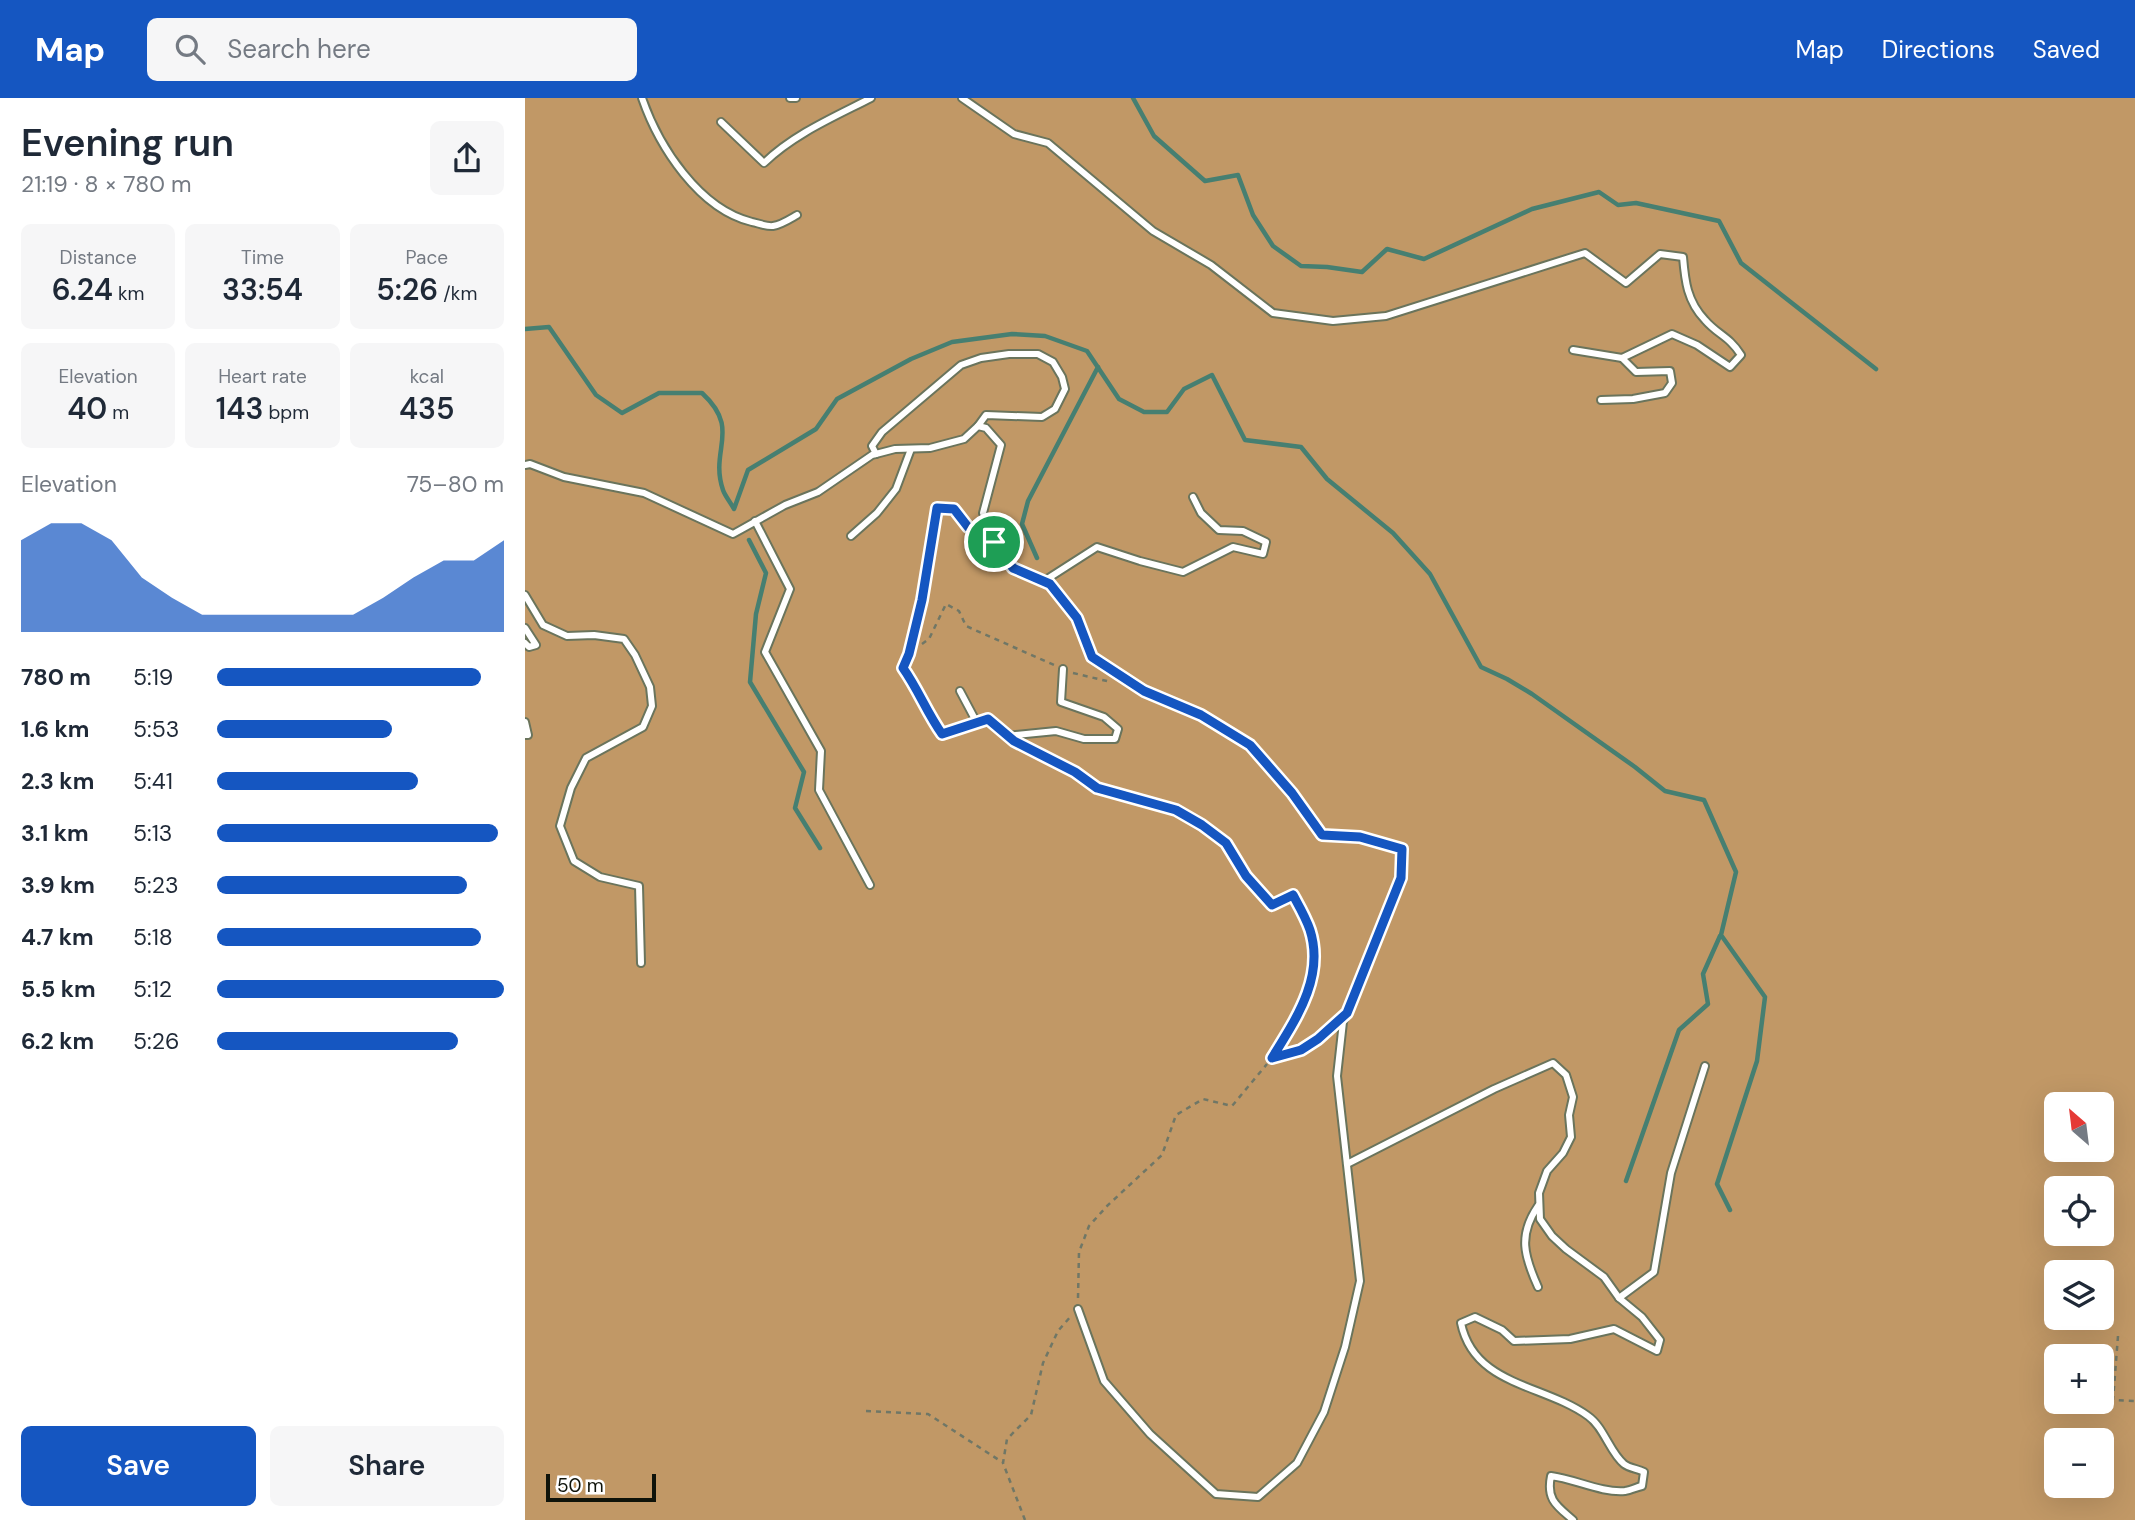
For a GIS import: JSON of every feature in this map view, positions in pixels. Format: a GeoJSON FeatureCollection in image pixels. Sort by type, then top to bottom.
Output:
{"type":"FeatureCollection","features":[{"type":"Feature","properties":{"kind":"lane"},"geometry":{"type":"LineString","coordinates":[[642,98],[663,145],[682,172],[734,218],[771,226],[797,215]]}},
{"type":"Feature","properties":{"kind":"lane"},"geometry":{"type":"LineString","coordinates":[[790,98],[796,98]]}},
{"type":"Feature","properties":{"kind":"lane"},"geometry":{"type":"LineString","coordinates":[[722,122],[764,163],[778,149],[871,98]]}},
{"type":"Feature","properties":{"kind":"lane"},"geometry":{"type":"LineString","coordinates":[[962,98],[1014,134],[1048,144],[1153,232],[1211,265],[1273,313],[1333,321],[1386,316],[1585,253],[1626,283],[1660,254],[1683,257],[1685,289],[1705,320],[1732,341],[1741,355],[1730,367],[1697,345],[1672,334],[1622,358],[1573,350]]}},
{"type":"Feature","properties":{"kind":"lane"},"geometry":{"type":"LineString","coordinates":[[525,465],[530,464],[564,477],[644,493],[733,534],[785,505],[818,492],[876,454],[895,449],[930,449],[964,439],[986,415],[1042,417],[1055,409],[1065,389],[1062,377],[1053,362],[1038,354],[981,358],[961,365],[882,432],[872,446],[876,454]]}},
{"type":"Feature","properties":{"kind":"lane"},"geometry":{"type":"LineString","coordinates":[[1601,400],[1665,393],[1672,383],[1670,371],[1636,372],[1622,358]]}},
{"type":"Feature","properties":{"kind":"lane"},"geometry":{"type":"LineString","coordinates":[[978,426],[986,428],[1002,445],[983,513],[994,542],[1013,568],[1050,584],[1077,618],[1092,657],[1144,691],[1201,715],[1250,745],[1292,793],[1322,835],[1360,837],[1402,849],[1401,878],[1343,1022],[1336,1076],[1360,1281],[1345,1347],[1324,1412],[1297,1463],[1258,1497],[1216,1494],[1150,1434],[1104,1381],[1077,1309]]}},
{"type":"Feature","properties":{"kind":"lane"},"geometry":{"type":"LineString","coordinates":[[851,536],[877,513],[896,489],[912,449]]}},
{"type":"Feature","properties":{"kind":"lane"},"geometry":{"type":"LineString","coordinates":[[1044,581],[1097,547],[1183,572],[1233,547],[1263,554],[1266,542],[1243,531],[1219,530],[1201,513],[1193,497]]}},
{"type":"Feature","properties":{"kind":"lane"},"geometry":{"type":"LineString","coordinates":[[909,654],[930,556],[937,508],[954,509],[968,527],[994,542]]}},
{"type":"Feature","properties":{"kind":"lane"},"geometry":{"type":"LineString","coordinates":[[755,521],[790,589],[765,652],[821,751],[818,790],[870,886]]}},
{"type":"Feature","properties":{"kind":"lane"},"geometry":{"type":"LineString","coordinates":[[525,595],[543,625],[567,636],[594,635],[624,639],[650,687],[652,706],[643,727],[586,758],[571,788],[560,826],[573,861],[600,877],[639,886],[641,963]]}},
{"type":"Feature","properties":{"kind":"lane"},"geometry":{"type":"LineString","coordinates":[[525,628],[536,645],[529,647],[525,643]]}},
{"type":"Feature","properties":{"kind":"lane"},"geometry":{"type":"LineString","coordinates":[[1007,736],[1056,731],[1084,739],[1115,738],[1118,729],[1104,717],[1061,702],[1063,669]]}},
{"type":"Feature","properties":{"kind":"lane"},"geometry":{"type":"LineString","coordinates":[[960,691],[977,723]]}},
{"type":"Feature","properties":{"kind":"lane"},"geometry":{"type":"LineString","coordinates":[[525,722],[525,735]]}},
{"type":"Feature","properties":{"kind":"lane"},"geometry":{"type":"LineString","coordinates":[[1272,1058],[1301,1050],[1347,1013]]}},
{"type":"Feature","properties":{"kind":"lane"},"geometry":{"type":"LineString","coordinates":[[1347,1164],[1494,1089],[1553,1063],[1566,1075],[1573,1097],[1569,1115],[1571,1137],[1563,1153],[1547,1171],[1539,1193],[1540,1220],[1552,1236],[1604,1277],[1619,1298],[1642,1317],[1660,1340],[1657,1351],[1614,1329],[1570,1339],[1514,1341],[1501,1330],[1475,1317],[1461,1323],[1471,1351],[1487,1366],[1500,1376],[1575,1407],[1591,1418],[1623,1464],[1644,1472],[1642,1486],[1625,1491],[1598,1488],[1551,1476],[1548,1489],[1553,1502],[1573,1520]]}},
{"type":"Feature","properties":{"kind":"lane"},"geometry":{"type":"LineString","coordinates":[[1619,1298],[1654,1272],[1671,1173],[1705,1066]]}},
{"type":"Feature","properties":{"kind":"lane"},"geometry":{"type":"LineString","coordinates":[[1538,1287],[1524,1247],[1527,1222],[1539,1204]]}},
{"type":"Feature","properties":{"kind":"path"},"geometry":{"type":"LineString","coordinates":[[1024,1520],[1003,1463],[1007,1439],[1031,1415],[1043,1363],[1058,1331],[1077,1309],[1079,1252],[1089,1226],[1162,1155],[1176,1115],[1203,1099],[1233,1106],[1272,1058],[1305,1002],[1313,975],[1314,951],[1310,930],[1293,895],[1272,905],[1246,876],[1226,843],[1202,825],[1176,810],[1097,788],[1075,772],[1007,736],[988,719],[942,734],[903,668],[909,654],[929,639],[946,604],[959,611],[966,626],[1081,677],[1108,682],[1124,678]]}},
{"type":"Feature","properties":{"kind":"path"},"geometry":{"type":"LineString","coordinates":[[2118,1336],[2113,1400],[2135,1401]]}},
{"type":"Feature","properties":{"kind":"path"},"geometry":{"type":"LineString","coordinates":[[866,1411],[927,1414],[1003,1463]]}},
{"type":"Feature","properties":{"kind":"shaded area"},"geometry":{"type":"Polygon","coordinates":[[[525,98],[2135,98],[2135,1520],[525,1520],[525,98]]]}},
{"type":"Feature","properties":{"kind":"waterway"},"geometry":{"type":"LineString","coordinates":[[1133,98],[1154,136],[1205,181],[1238,175],[1253,215],[1273,246],[1301,266],[1362,272],[1387,249],[1424,259],[1532,209],[1599,192],[1618,205],[1636,203],[1719,221],[1741,263],[1876,369]]}},
{"type":"Feature","properties":{"kind":"waterway"},"geometry":{"type":"LineString","coordinates":[[525,329],[549,327],[596,395],[622,413],[659,393],[702,393],[714,406],[720,418],[723,429],[720,476],[724,492],[734,509],[748,470],[816,429],[837,399],[911,359],[952,342],[1012,334],[1045,336],[1087,351],[1119,399],[1144,412],[1167,412],[1184,389],[1212,375],[1245,440],[1301,447],[1327,479],[1393,533],[1430,574],[1481,667],[1532,694],[1665,791],[1704,800],[1736,872],[1721,935],[1765,997],[1757,1061],[1717,1184],[1730,1210]]}},
{"type":"Feature","properties":{"kind":"waterway"},"geometry":{"type":"LineString","coordinates":[[1037,558],[1022,524],[1028,501],[1098,367]]}},
{"type":"Feature","properties":{"kind":"waterway"},"geometry":{"type":"LineString","coordinates":[[749,540],[766,573],[756,614],[750,682],[804,772],[795,808],[820,848]]}},
{"type":"Feature","properties":{"kind":"waterway"},"geometry":{"type":"LineString","coordinates":[[1626,1181],[1679,1030],[1708,1004],[1703,974],[1720,936]]}},
{"type":"Feature","properties":{"kind":"route"},"geometry":{"type":"LineString","coordinates":[[937,508],[954,509],[968,527],[994,542],[1013,568],[1050,584],[1077,618],[1092,657],[1144,691],[1201,715],[1250,745],[1292,793],[1322,835],[1360,837],[1402,849],[1401,878],[1347,1013],[1301,1050],[1272,1058],[1305,1002],[1313,975],[1314,951],[1310,930],[1293,895],[1272,905],[1246,876],[1226,843],[1176,810],[1097,788],[1075,772],[1014,741],[988,719],[942,734],[927,712],[916,687],[903,668],[922,600],[937,508]]}}]}
